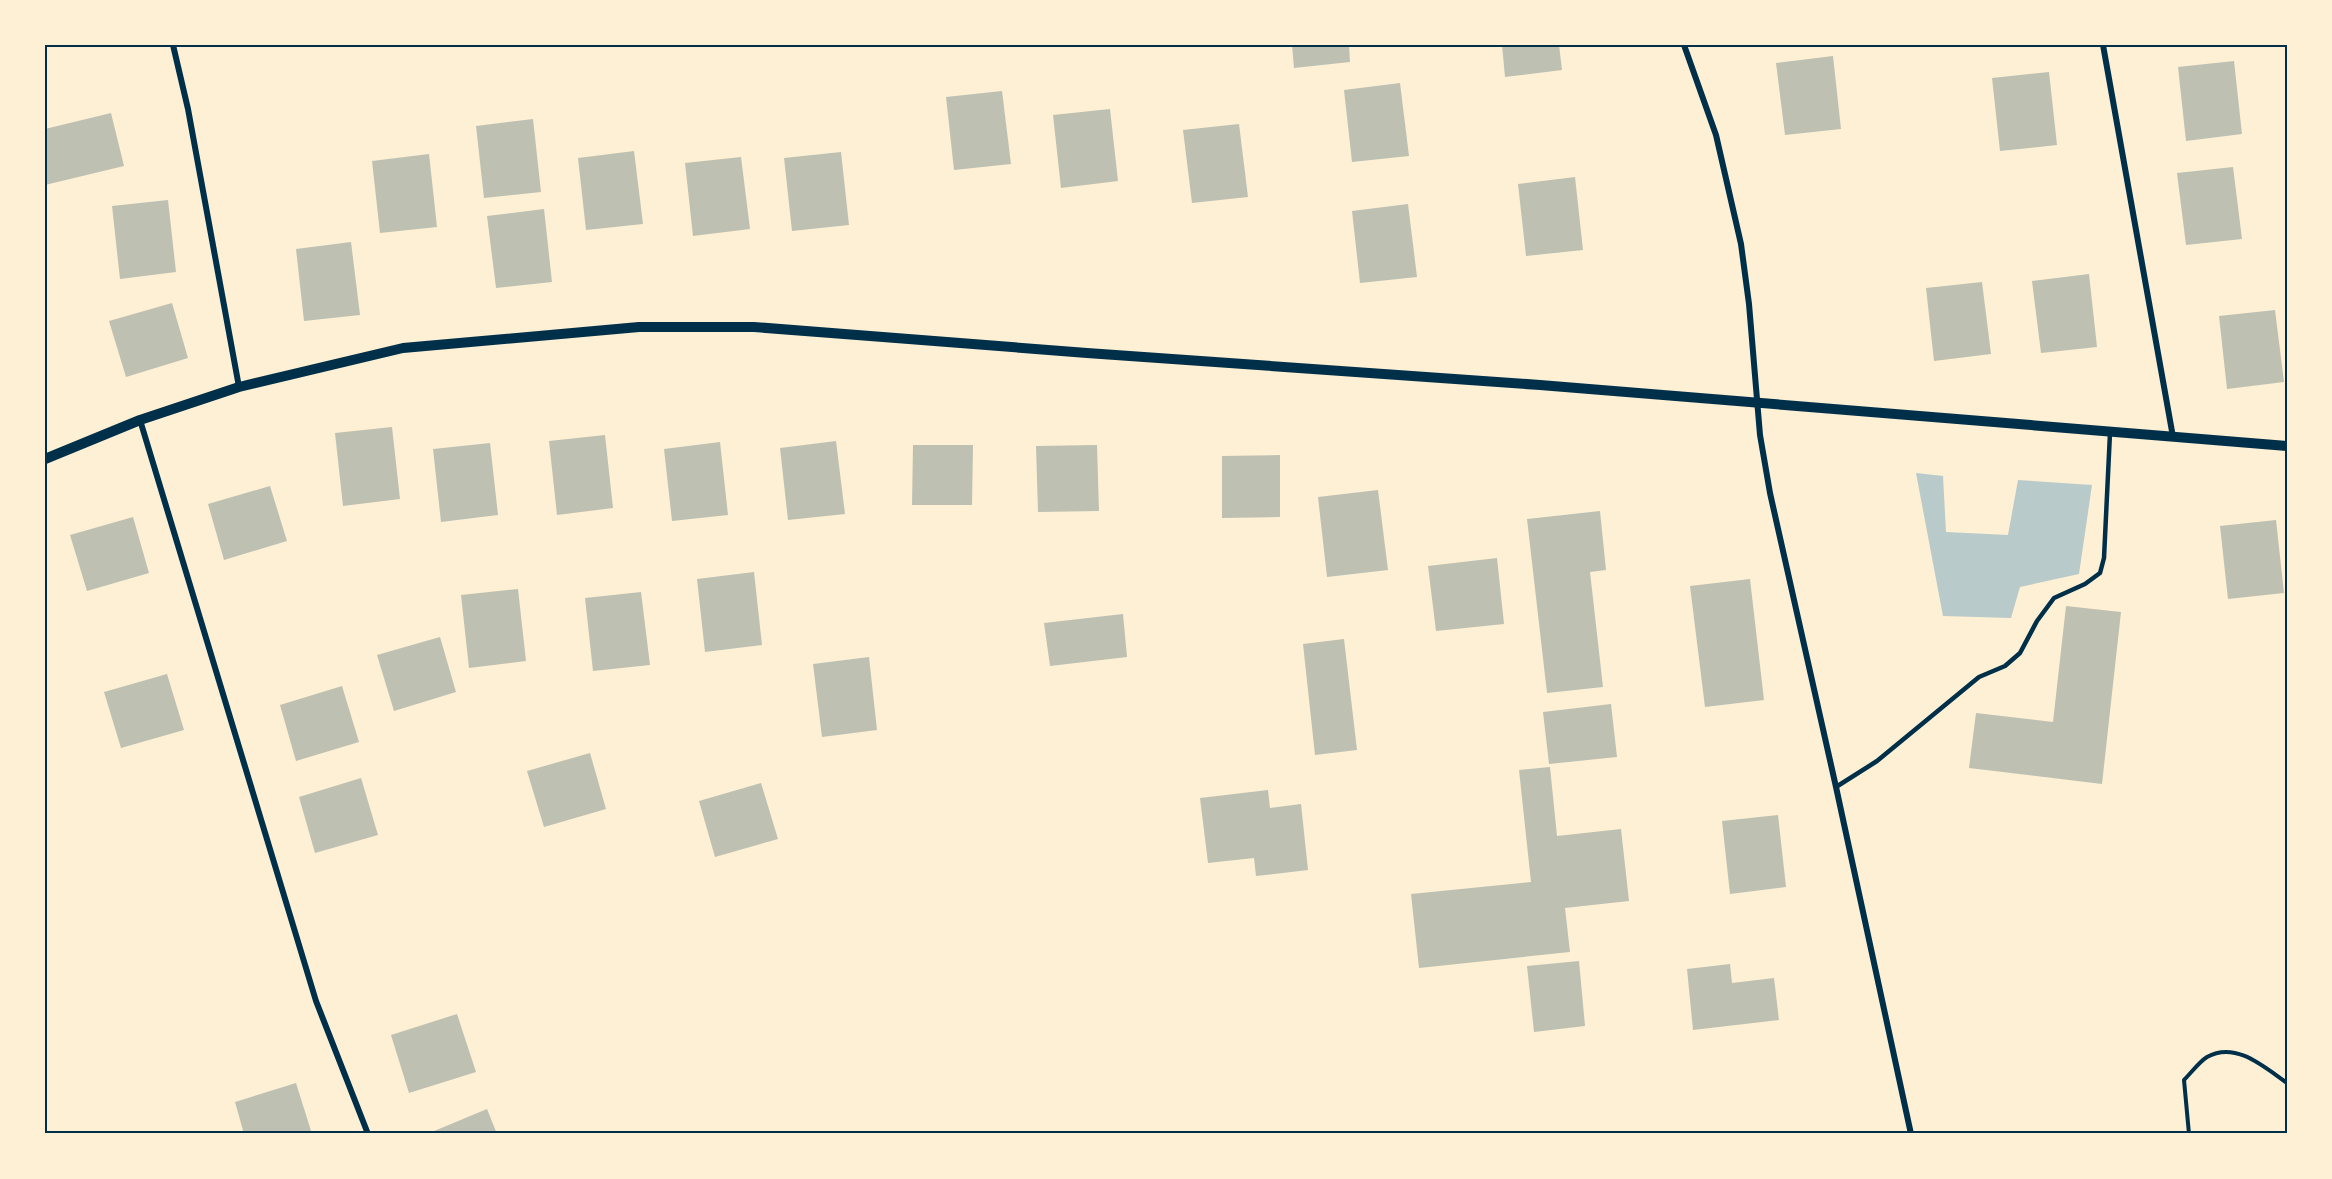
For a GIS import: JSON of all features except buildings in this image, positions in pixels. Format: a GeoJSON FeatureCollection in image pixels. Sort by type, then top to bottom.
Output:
{"type":"FeatureCollection","features":[{"type":"Feature","properties":{"kind":"street"},"geometry":{"type":"LineString","coordinates":[[173,45],[188,109],[239,387]]}},
{"type":"Feature","properties":{"kind":"street"},"geometry":{"type":"LineString","coordinates":[[1684,45],[1716,135],[1741,244],[1760,435],[1770,493],[1911,1134]]}},
{"type":"Feature","properties":{"kind":"street"},"geometry":{"type":"LineString","coordinates":[[2103,45],[2173,438]]}},
{"type":"Feature","properties":{"kind":"street"},"geometry":{"type":"LineString","coordinates":[[45,459],[140,420],[239,387],[403,348],[639,327],[754,327],[1540,385],[2287,446]]}},
{"type":"Feature","properties":{"kind":"street"},"geometry":{"type":"LineString","coordinates":[[140,420],[316,1001],[368,1134]]}},
{"type":"Feature","properties":{"kind":"lane"},"geometry":{"type":"LineString","coordinates":[[1836,787],[1877,761],[1979,677],[2005,666],[2020,653],[2037,621],[2054,598],[2085,584],[2100,573],[2103,558],[2110,433]]}},
{"type":"Feature","properties":{"kind":"path"},"geometry":{"type":"LineString","coordinates":[[2189,1132],[2184,1080],[2206,1057],[2225,1051],[2246,1055],[2287,1083]]}},
{"type":"Feature","properties":{"kind":"shaded area"},"geometry":{"type":"Polygon","coordinates":[[[1916,473],[1943,476],[1946,532],[2008,535],[2018,480],[2092,485],[2079,574],[2020,587],[2011,618],[1943,616],[1916,473]]]}}]}
